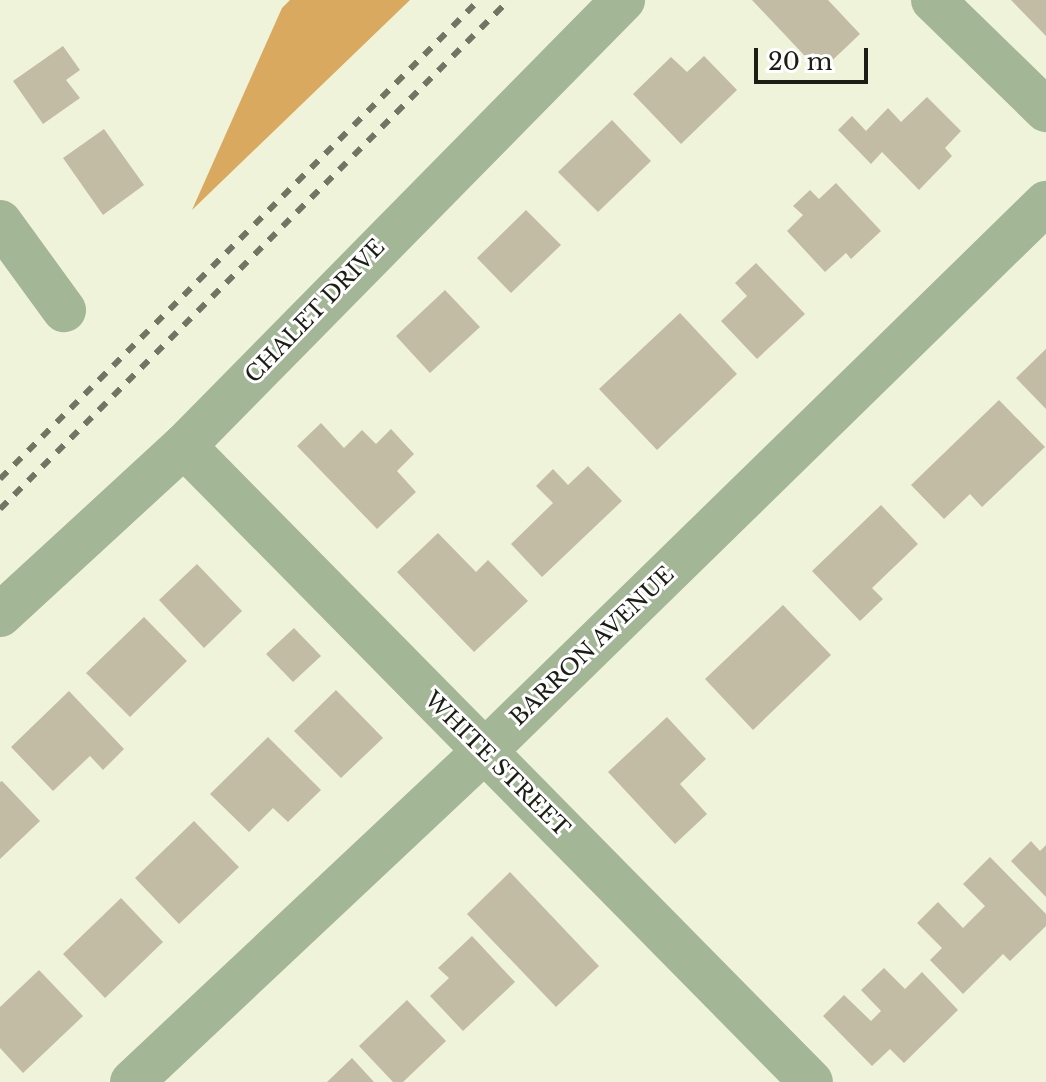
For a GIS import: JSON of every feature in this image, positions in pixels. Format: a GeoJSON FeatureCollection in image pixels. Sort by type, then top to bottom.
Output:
{"type":"FeatureCollection","features":[{"type":"Feature","properties":{"kind":"street","name":"CHALET DRIVE"},"geometry":{"type":"LineString","coordinates":[[0,615],[184,446],[623,0]]}},
{"type":"Feature","properties":{"kind":"street"},"geometry":{"type":"LineString","coordinates":[[933,0],[1046,110]]}},
{"type":"Feature","properties":{"kind":"street","name":"BARRON AVENUE"},"geometry":{"type":"LineString","coordinates":[[132,1082],[484,752],[1046,203]]}},
{"type":"Feature","properties":{"kind":"street"},"geometry":{"type":"LineString","coordinates":[[0,222],[64,310]]}},
{"type":"Feature","properties":{"kind":"street","name":"WHITE STREET"},"geometry":{"type":"LineString","coordinates":[[184,446],[811,1082]]}},
{"type":"Feature","properties":{"kind":"shaded area"},"geometry":{"type":"Polygon","coordinates":[[[290,0],[410,0],[192,210],[282,8],[290,0]]]}},
{"type":"Feature","properties":{"kind":"building"},"geometry":{"type":"Polygon","coordinates":[[[752,0],[828,0],[860,34],[820,72],[752,0]]]}},
{"type":"Feature","properties":{"kind":"building"},"geometry":{"type":"Polygon","coordinates":[[[1011,0],[1046,0],[1046,36],[1011,0]]]}},
{"type":"Feature","properties":{"kind":"building"},"geometry":{"type":"Polygon","coordinates":[[[63,46],[80,70],[66,80],[80,98],[43,124],[13,81],[63,46]]]}},
{"type":"Feature","properties":{"kind":"building"},"geometry":{"type":"Polygon","coordinates":[[[704,56],[737,90],[681,144],[633,94],[671,57],[687,72],[704,56]]]}},
{"type":"Feature","properties":{"kind":"building"},"geometry":{"type":"Polygon","coordinates":[[[927,97],[961,131],[945,148],[952,156],[919,190],[882,152],[871,164],[838,130],[852,116],[866,131],[888,108],[901,122],[927,97]]]}},
{"type":"Feature","properties":{"kind":"building"},"geometry":{"type":"Polygon","coordinates":[[[612,120],[651,161],[598,212],[558,172],[612,120]]]}},
{"type":"Feature","properties":{"kind":"building"},"geometry":{"type":"Polygon","coordinates":[[[104,129],[144,185],[103,215],[63,158],[104,129]]]}},
{"type":"Feature","properties":{"kind":"building"},"geometry":{"type":"Polygon","coordinates":[[[836,183],[881,231],[851,259],[846,253],[825,272],[787,231],[803,215],[793,206],[810,190],[819,199],[836,183]]]}},
{"type":"Feature","properties":{"kind":"building"},"geometry":{"type":"Polygon","coordinates":[[[526,210],[561,245],[511,293],[477,258],[526,210]]]}},
{"type":"Feature","properties":{"kind":"building"},"geometry":{"type":"Polygon","coordinates":[[[756,263],[805,314],[757,359],[721,321],[747,296],[735,283],[756,263]]]}},
{"type":"Feature","properties":{"kind":"building"},"geometry":{"type":"Polygon","coordinates":[[[445,290],[480,327],[430,373],[396,336],[445,290]]]}},
{"type":"Feature","properties":{"kind":"building"},"geometry":{"type":"Polygon","coordinates":[[[680,313],[737,374],[657,450],[599,389],[680,313]]]}},
{"type":"Feature","properties":{"kind":"building"},"geometry":{"type":"Polygon","coordinates":[[[1046,349],[1046,409],[1016,378],[1046,349]]]}},
{"type":"Feature","properties":{"kind":"building"},"geometry":{"type":"Polygon","coordinates":[[[999,400],[1045,447],[982,507],[970,494],[944,519],[911,485],[999,400]]]}},
{"type":"Feature","properties":{"kind":"building"},"geometry":{"type":"Polygon","coordinates":[[[321,423],[344,448],[362,430],[376,444],[391,429],[414,454],[397,471],[416,492],[377,529],[297,446],[321,423]]]}},
{"type":"Feature","properties":{"kind":"building"},"geometry":{"type":"Polygon","coordinates":[[[588,466],[622,501],[542,577],[511,544],[553,503],[536,486],[553,469],[568,485],[588,466]]]}},
{"type":"Feature","properties":{"kind":"building"},"geometry":{"type":"Polygon","coordinates":[[[881,505],[918,544],[872,588],[883,599],[860,621],[812,571],[881,505]]]}},
{"type":"Feature","properties":{"kind":"building"},"geometry":{"type":"Polygon","coordinates":[[[438,533],[476,572],[488,560],[528,601],[474,652],[397,572],[438,533]]]}},
{"type":"Feature","properties":{"kind":"building"},"geometry":{"type":"Polygon","coordinates":[[[197,564],[242,611],[204,648],[159,600],[197,564]]]}},
{"type":"Feature","properties":{"kind":"building"},"geometry":{"type":"Polygon","coordinates":[[[783,605],[831,655],[753,730],[705,679],[783,605]]]}},
{"type":"Feature","properties":{"kind":"building"},"geometry":{"type":"Polygon","coordinates":[[[144,617],[187,661],[130,717],[86,673],[144,617]]]}},
{"type":"Feature","properties":{"kind":"building"},"geometry":{"type":"Polygon","coordinates":[[[294,628],[321,656],[293,682],[266,654],[294,628]]]}},
{"type":"Feature","properties":{"kind":"building"},"geometry":{"type":"Polygon","coordinates":[[[336,690],[383,738],[341,778],[294,731],[336,690]]]}},
{"type":"Feature","properties":{"kind":"building"},"geometry":{"type":"Polygon","coordinates":[[[69,691],[124,749],[103,770],[90,756],[53,791],[11,747],[69,691]]]}},
{"type":"Feature","properties":{"kind":"building"},"geometry":{"type":"Polygon","coordinates":[[[667,717],[706,759],[680,784],[707,814],[675,844],[608,772],[667,717]]]}},
{"type":"Feature","properties":{"kind":"building"},"geometry":{"type":"Polygon","coordinates":[[[268,737],[321,790],[288,822],[273,808],[249,832],[210,794],[268,737]]]}},
{"type":"Feature","properties":{"kind":"building"},"geometry":{"type":"Polygon","coordinates":[[[0,782],[40,821],[0,859],[0,782]]]}},
{"type":"Feature","properties":{"kind":"building"},"geometry":{"type":"Polygon","coordinates":[[[194,821],[239,867],[179,924],[135,878],[194,821]]]}},
{"type":"Feature","properties":{"kind":"building"},"geometry":{"type":"Polygon","coordinates":[[[1031,841],[1040,851],[1046,845],[1046,897],[1011,861],[1031,841]]]}},
{"type":"Feature","properties":{"kind":"building"},"geometry":{"type":"Polygon","coordinates":[[[990,857],[1046,914],[1046,926],[1010,961],[1003,954],[963,994],[930,960],[942,948],[917,923],[938,902],[963,928],[985,906],[963,884],[990,857]]]}},
{"type":"Feature","properties":{"kind":"building"},"geometry":{"type":"Polygon","coordinates":[[[510,872],[599,966],[556,1007],[467,914],[510,872]]]}},
{"type":"Feature","properties":{"kind":"building"},"geometry":{"type":"Polygon","coordinates":[[[121,898],[163,942],[105,998],[63,954],[121,898]]]}},
{"type":"Feature","properties":{"kind":"building"},"geometry":{"type":"Polygon","coordinates":[[[472,936],[515,982],[463,1031],[430,996],[449,978],[438,968],[472,936]]]}},
{"type":"Feature","properties":{"kind":"building"},"geometry":{"type":"Polygon","coordinates":[[[884,968],[905,989],[922,972],[958,1010],[904,1063],[890,1049],[872,1066],[823,1016],[844,995],[871,1021],[881,1011],[861,990],[884,968]]]}},
{"type":"Feature","properties":{"kind":"building"},"geometry":{"type":"Polygon","coordinates":[[[39,970],[83,1016],[23,1073],[0,1048],[0,1007],[39,970]]]}},
{"type":"Feature","properties":{"kind":"building"},"geometry":{"type":"Polygon","coordinates":[[[407,1000],[446,1041],[403,1082],[393,1082],[359,1046],[407,1000]]]}},
{"type":"Feature","properties":{"kind":"building"},"geometry":{"type":"Polygon","coordinates":[[[352,1058],[374,1082],[327,1082],[352,1058]]]}},
{"type":"Feature","properties":{"kind":"railway"},"geometry":{"type":"LineString","coordinates":[[0,479],[479,0]]}},
{"type":"Feature","properties":{"kind":"railway"},"geometry":{"type":"LineString","coordinates":[[0,509],[509,0]]}}]}
